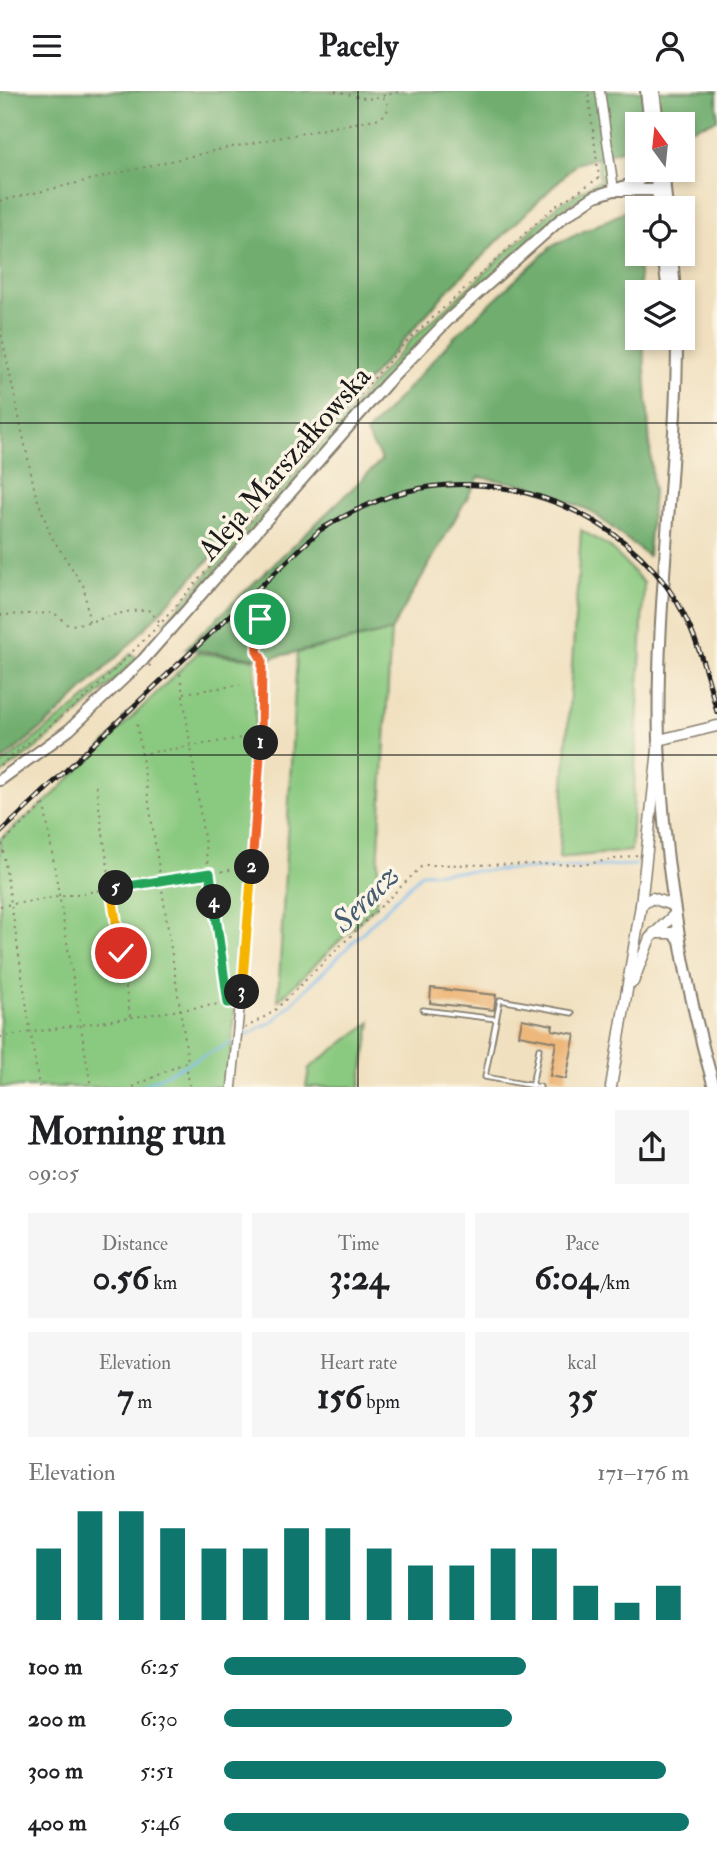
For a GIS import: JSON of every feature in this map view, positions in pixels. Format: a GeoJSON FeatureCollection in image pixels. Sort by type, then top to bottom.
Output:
{"type":"FeatureCollection","features":[{"type":"Feature","properties":{"kind":"main road"},"geometry":{"type":"LineString","coordinates":[[646,91],[649,112]]}},
{"type":"Feature","properties":{"kind":"main road"},"geometry":{"type":"LineString","coordinates":[[654,91],[657,112]]}},
{"type":"Feature","properties":{"kind":"main road","name":"Aleja Marszałkowska"},"geometry":{"type":"LineString","coordinates":[[614,190],[635,182]]}},
{"type":"Feature","properties":{"kind":"main road","name":"Aleja Marszałkowska"},"geometry":{"type":"LineString","coordinates":[[0,780],[69,730],[170,631],[418,349],[561,219],[595,196],[645,182]]}},
{"type":"Feature","properties":{"kind":"main road"},"geometry":{"type":"LineString","coordinates":[[672,350],[675,373]]}},
{"type":"Feature","properties":{"kind":"main road"},"geometry":{"type":"LineString","coordinates":[[676,350],[659,740],[673,910],[692,1009],[714,1087]]}},
{"type":"Feature","properties":{"kind":"street"},"geometry":{"type":"LineString","coordinates":[[600,91],[614,190]]}},
{"type":"Feature","properties":{"kind":"street"},"geometry":{"type":"LineString","coordinates":[[611,1087],[640,905],[659,740],[717,726]]}},
{"type":"Feature","properties":{"kind":"street"},"geometry":{"type":"LineString","coordinates":[[625,1002],[654,933],[673,910],[652,898],[640,905]]}},
{"type":"Feature","properties":{"kind":"street"},"geometry":{"type":"LineString","coordinates":[[232,1087],[247,930]]}},
{"type":"Feature","properties":{"kind":"street"},"geometry":{"type":"LineString","coordinates":[[654,933],[672,933],[678,939]]}},
{"type":"Feature","properties":{"kind":"lane"},"geometry":{"type":"LineString","coordinates":[[540,1087],[514,1085],[485,1077],[500,1000],[572,1013]]}},
{"type":"Feature","properties":{"kind":"lane"},"geometry":{"type":"LineString","coordinates":[[423,1010],[496,1019]]}},
{"type":"Feature","properties":{"kind":"lane"},"geometry":{"type":"LineString","coordinates":[[532,1086],[539,1049]]}},
{"type":"Feature","properties":{"kind":"path"},"geometry":{"type":"LineString","coordinates":[[335,91],[352,97],[383,97],[404,91]]}},
{"type":"Feature","properties":{"kind":"path"},"geometry":{"type":"LineString","coordinates":[[0,201],[222,149],[380,118],[387,113],[388,105],[383,97]]}},
{"type":"Feature","properties":{"kind":"path"},"geometry":{"type":"LineString","coordinates":[[0,328],[35,492],[51,536],[84,587],[89,622]]}},
{"type":"Feature","properties":{"kind":"path"},"geometry":{"type":"LineString","coordinates":[[0,615],[54,613],[68,625],[134,610],[148,610],[170,631]]}},
{"type":"Feature","properties":{"kind":"path"},"geometry":{"type":"LineString","coordinates":[[247,930],[261,779],[262,660],[257,651],[260,619]]}},
{"type":"Feature","properties":{"kind":"path"},"geometry":{"type":"LineString","coordinates":[[180,674],[228,1003]]}},
{"type":"Feature","properties":{"kind":"path"},"geometry":{"type":"LineString","coordinates":[[183,693],[240,685]]}},
{"type":"Feature","properties":{"kind":"path"},"geometry":{"type":"LineString","coordinates":[[133,1087],[188,1061],[137,724]]}},
{"type":"Feature","properties":{"kind":"path"},"geometry":{"type":"LineString","coordinates":[[141,754],[254,736]]}},
{"type":"Feature","properties":{"kind":"path"},"geometry":{"type":"LineString","coordinates":[[96,786],[130,1017]]}},
{"type":"Feature","properties":{"kind":"path"},"geometry":{"type":"LineString","coordinates":[[39,1087],[1,844],[44,804],[91,1087]]}},
{"type":"Feature","properties":{"kind":"path"},"geometry":{"type":"LineString","coordinates":[[238,1031],[273,1012],[423,865],[587,863],[647,853]]}},
{"type":"Feature","properties":{"kind":"path"},"geometry":{"type":"LineString","coordinates":[[0,906],[243,868]]}},
{"type":"Feature","properties":{"kind":"path"},"geometry":{"type":"LineString","coordinates":[[0,1037],[241,1003]]}},
{"type":"Feature","properties":{"kind":"path"},"geometry":{"type":"LineString","coordinates":[[187,1070],[190,1087]]}},
{"type":"Feature","properties":{"kind":"green space"},"geometry":{"type":"Polygon","coordinates":[[[0,91],[717,91],[717,120],[695,127],[695,112],[625,112],[625,149],[576,164],[446,292],[240,527],[127,647],[54,718],[0,762],[0,91]]]}},
{"type":"Feature","properties":{"kind":"green space"},"geometry":{"type":"Polygon","coordinates":[[[589,91],[596,91],[606,184],[566,206],[407,353],[170,624],[165,623],[409,342],[560,204],[600,180],[589,91]]]}},
{"type":"Feature","properties":{"kind":"green space"},"geometry":{"type":"Polygon","coordinates":[[[625,212],[625,266],[638,266],[639,280],[625,280],[625,350],[644,350],[653,493],[648,556],[591,511],[532,486],[479,477],[391,631],[266,659],[185,649],[382,460],[366,434],[455,336],[552,246],[625,212]]]}},
{"type":"Feature","properties":{"kind":"green space"},"geometry":{"type":"Polygon","coordinates":[[[581,530],[610,547],[644,583],[631,851],[559,858],[581,530]]]}},
{"type":"Feature","properties":{"kind":"green space"},"geometry":{"type":"Polygon","coordinates":[[[391,631],[376,905],[278,1001],[297,653],[391,631]]]}},
{"type":"Feature","properties":{"kind":"green space"},"geometry":{"type":"Polygon","coordinates":[[[131,653],[137,658],[105,690],[54,734],[0,775],[0,766],[89,696],[131,653]]]}},
{"type":"Feature","properties":{"kind":"green space"},"geometry":{"type":"Polygon","coordinates":[[[197,653],[255,659],[256,775],[228,1087],[0,1087],[0,839],[51,797],[197,653]]]}},
{"type":"Feature","properties":{"kind":"green space"},"geometry":{"type":"Polygon","coordinates":[[[371,1022],[360,1087],[306,1087],[309,1068],[371,1022]]]}},
{"type":"Feature","properties":{"kind":"building"},"geometry":{"type":"Polygon","coordinates":[[[431,988],[496,995],[494,1010],[430,1003],[431,988]]]}},
{"type":"Feature","properties":{"kind":"building"},"geometry":{"type":"Polygon","coordinates":[[[522,1019],[553,1025],[552,1030],[575,1034],[566,1079],[550,1076],[556,1042],[519,1035],[522,1019]]]}},
{"type":"Feature","properties":{"kind":"waterway","name":"Seracz"},"geometry":{"type":"LineString","coordinates":[[241,1038],[274,1021],[422,873],[636,865]]}},
{"type":"Feature","properties":{"kind":"waterway","name":"Seracz"},"geometry":{"type":"LineString","coordinates":[[140,1087],[232,1042]]}},
{"type":"Feature","properties":{"kind":"railway"},"geometry":{"type":"LineString","coordinates":[[0,833],[320,530],[362,507],[408,491],[446,485],[484,485],[523,492],[560,504],[595,522],[627,544],[654,571],[684,615],[701,655],[717,712]]}},
{"type":"Feature","properties":{"kind":"route"},"geometry":{"type":"LineString","coordinates":[[121,953],[111,889],[210,873],[228,1003],[241,1003],[261,779],[262,660],[257,651],[260,619]]}}]}
